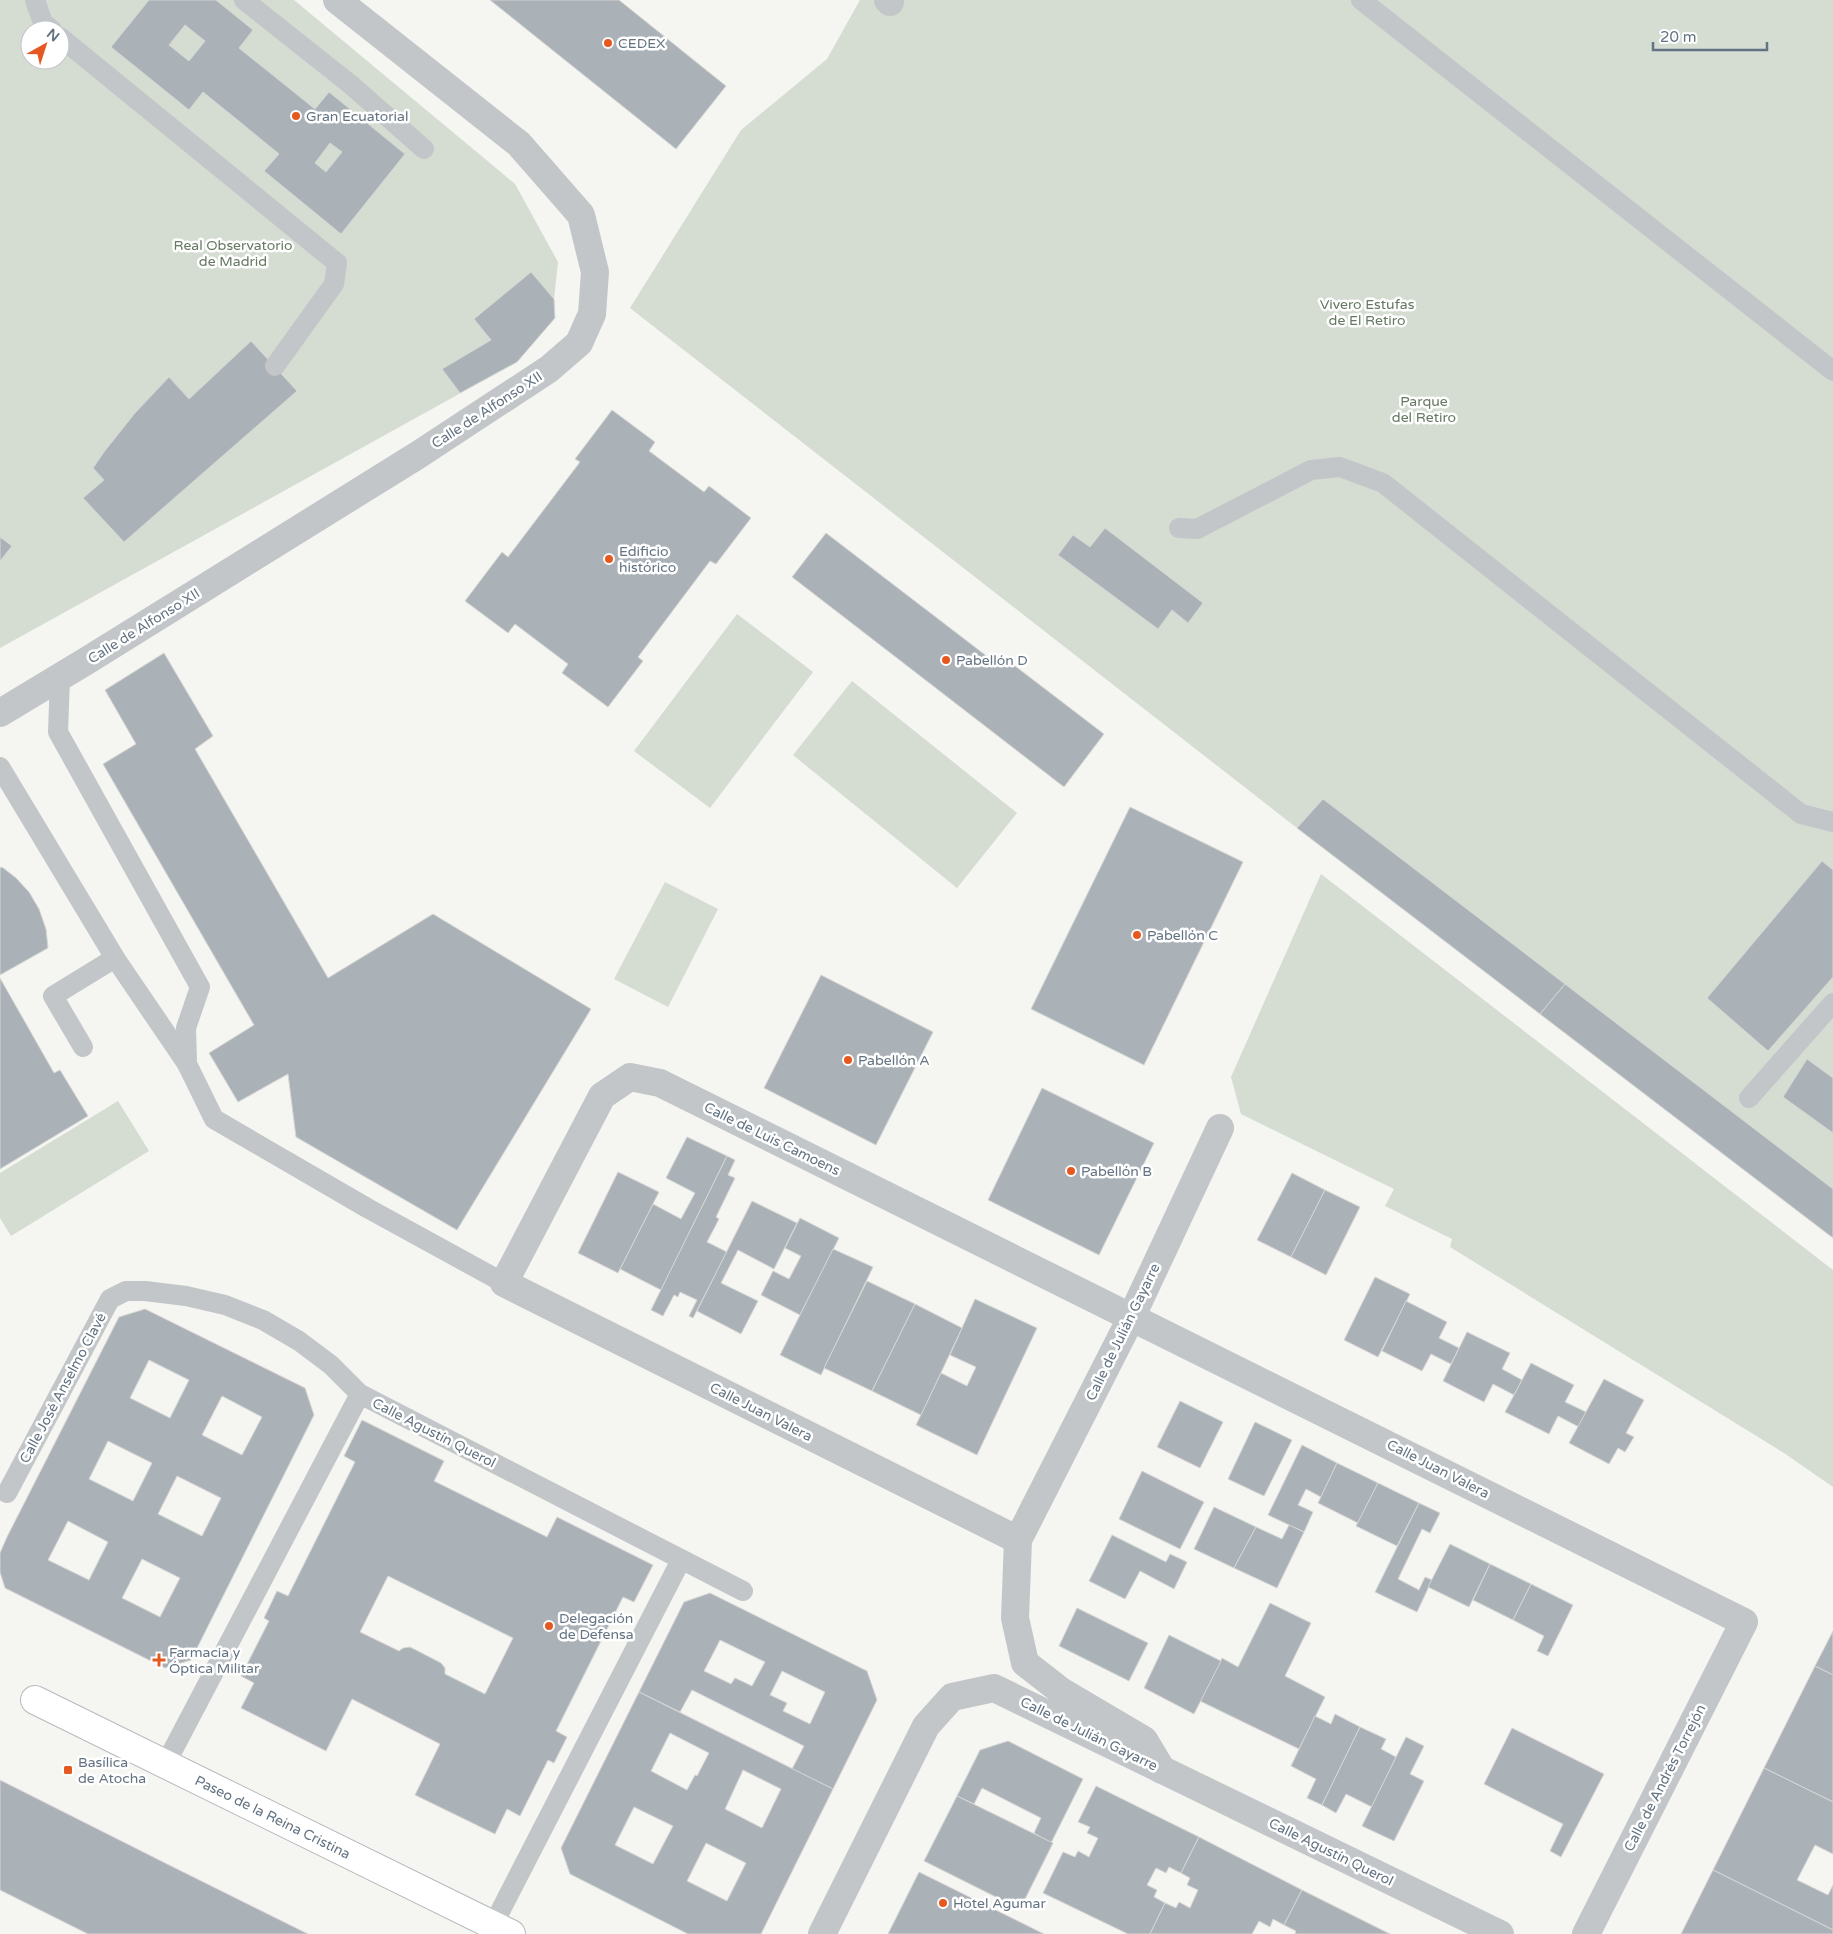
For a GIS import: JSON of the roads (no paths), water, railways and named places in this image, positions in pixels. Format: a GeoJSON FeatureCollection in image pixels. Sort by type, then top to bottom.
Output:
{"type":"FeatureCollection","features":[{"type":"Feature","properties":{"kind":"main road","name":"Paseo de la Reina Cristina"},"geometry":{"type":"LineString","coordinates":[[35,1700],[502,1930]]}},
{"type":"Feature","properties":{"kind":"street","name":"Calle de Alfonso XII"},"geometry":{"type":"LineString","coordinates":[[0,713],[60,678],[418,456],[549,369],[579,342],[592,314],[595,272],[581,216],[519,144],[337,0]]}},
{"type":"Feature","properties":{"kind":"street","name":"Calle de Luis Camoens"},"geometry":{"type":"LineString","coordinates":[[504,1283],[602,1096],[630,1077],[660,1083],[1131,1318]]}},
{"type":"Feature","properties":{"kind":"street","name":"Calle de Julián Gayarre"},"geometry":{"type":"LineString","coordinates":[[1162,1770],[1144,1740],[1061,1692],[1025,1663],[1015,1618],[1018,1540],[1131,1318],[1220,1128]]}},
{"type":"Feature","properties":{"kind":"street","name":"Calle Juan Valera"},"geometry":{"type":"LineString","coordinates":[[504,1283],[1018,1540]]}},
{"type":"Feature","properties":{"kind":"street","name":"Calle Juan Valera"},"geometry":{"type":"LineString","coordinates":[[1131,1318],[1744,1622]]}},
{"type":"Feature","properties":{"kind":"street","name":"Calle de Andrés Torrejón"},"geometry":{"type":"LineString","coordinates":[[1586,1934],[1744,1622]]}},
{"type":"Feature","properties":{"kind":"street","name":"Calle de Julián Gayarre"},"geometry":{"type":"LineString","coordinates":[[822,1934],[926,1726],[952,1697],[994,1688],[1162,1770]]}},
{"type":"Feature","properties":{"kind":"street","name":"Calle Agustín Querol"},"geometry":{"type":"LineString","coordinates":[[1162,1770],[1500,1934]]}},
{"type":"Feature","properties":{"kind":"lane"},"geometry":{"type":"LineString","coordinates":[[35,0],[42,20]]}},
{"type":"Feature","properties":{"kind":"lane"},"geometry":{"type":"LineString","coordinates":[[244,0],[350,84],[424,149]]}},
{"type":"Feature","properties":{"kind":"lane"},"geometry":{"type":"LineString","coordinates":[[1361,0],[1833,371]]}},
{"type":"Feature","properties":{"kind":"lane"},"geometry":{"type":"LineString","coordinates":[[70,45],[337,263],[334,284],[276,366]]}},
{"type":"Feature","properties":{"kind":"lane"},"geometry":{"type":"LineString","coordinates":[[1179,528],[1197,529],[1311,470],[1340,467],[1383,483],[1802,814],[1833,822]]}},
{"type":"Feature","properties":{"kind":"lane"},"geometry":{"type":"LineString","coordinates":[[60,678],[58,732],[200,987],[186,1028],[187,1064]]}},
{"type":"Feature","properties":{"kind":"lane"},"geometry":{"type":"LineString","coordinates":[[0,766],[115,958],[187,1064],[214,1119],[369,1209],[504,1283]]}},
{"type":"Feature","properties":{"kind":"lane"},"geometry":{"type":"LineString","coordinates":[[83,1047],[53,996],[115,958]]}},
{"type":"Feature","properties":{"kind":"lane"},"geometry":{"type":"LineString","coordinates":[[1749,1098],[1833,1003]]}},
{"type":"Feature","properties":{"kind":"lane","name":"Calle Agustín Querol"},"geometry":{"type":"LineString","coordinates":[[126,1291],[186,1296],[225,1305],[263,1320],[299,1341],[331,1365],[360,1394],[743,1591]]}},
{"type":"Feature","properties":{"kind":"lane","name":"Calle José Anselmo Clavé"},"geometry":{"type":"LineString","coordinates":[[7,1493],[110,1299],[126,1291]]}},
{"type":"Feature","properties":{"kind":"lane"},"geometry":{"type":"LineString","coordinates":[[164,1765],[360,1394]]}},
{"type":"Feature","properties":{"kind":"lane"},"geometry":{"type":"LineString","coordinates":[[502,1930],[681,1560]]}},
{"type":"Feature","properties":{"kind":"place","name":"CEDEX"},"geometry":{"type":"Point","coordinates":[608,43]}},
{"type":"Feature","properties":{"kind":"place","name":"Gran Ecuatorial"},"geometry":{"type":"Point","coordinates":[296,116]}},
{"type":"Feature","properties":{"kind":"place","name":"Edificio histórico"},"geometry":{"type":"Point","coordinates":[609,559]}},
{"type":"Feature","properties":{"kind":"place","name":"Pabellón D"},"geometry":{"type":"Point","coordinates":[946,660]}},
{"type":"Feature","properties":{"kind":"place","name":"Pabellón C"},"geometry":{"type":"Point","coordinates":[1137,935]}},
{"type":"Feature","properties":{"kind":"place","name":"Pabellón A"},"geometry":{"type":"Point","coordinates":[848,1060]}},
{"type":"Feature","properties":{"kind":"place","name":"Pabellón B"},"geometry":{"type":"Point","coordinates":[1071,1171]}},
{"type":"Feature","properties":{"kind":"place","name":"Delegación de Defensa"},"geometry":{"type":"Point","coordinates":[549,1626]}},
{"type":"Feature","properties":{"kind":"place","name":"Farmacia y Óptica Militar"},"geometry":{"type":"Point","coordinates":[159,1660]}},
{"type":"Feature","properties":{"kind":"place","name":"Basílica de Atocha"},"geometry":{"type":"Point","coordinates":[68,1770]}},
{"type":"Feature","properties":{"kind":"place","name":"Hotel Agumar"},"geometry":{"type":"Point","coordinates":[943,1903]}},
{"type":"Feature","properties":{"kind":"park label","name":"Real Observatorio de Madrid"},"geometry":{"type":"Point","coordinates":[233,254]}},
{"type":"Feature","properties":{"kind":"park label","name":"Vivero Estufas de El Retiro"},"geometry":{"type":"Point","coordinates":[1367,312]}},
{"type":"Feature","properties":{"kind":"park label","name":"Parque del Retiro"},"geometry":{"type":"Point","coordinates":[1424,410]}}]}
